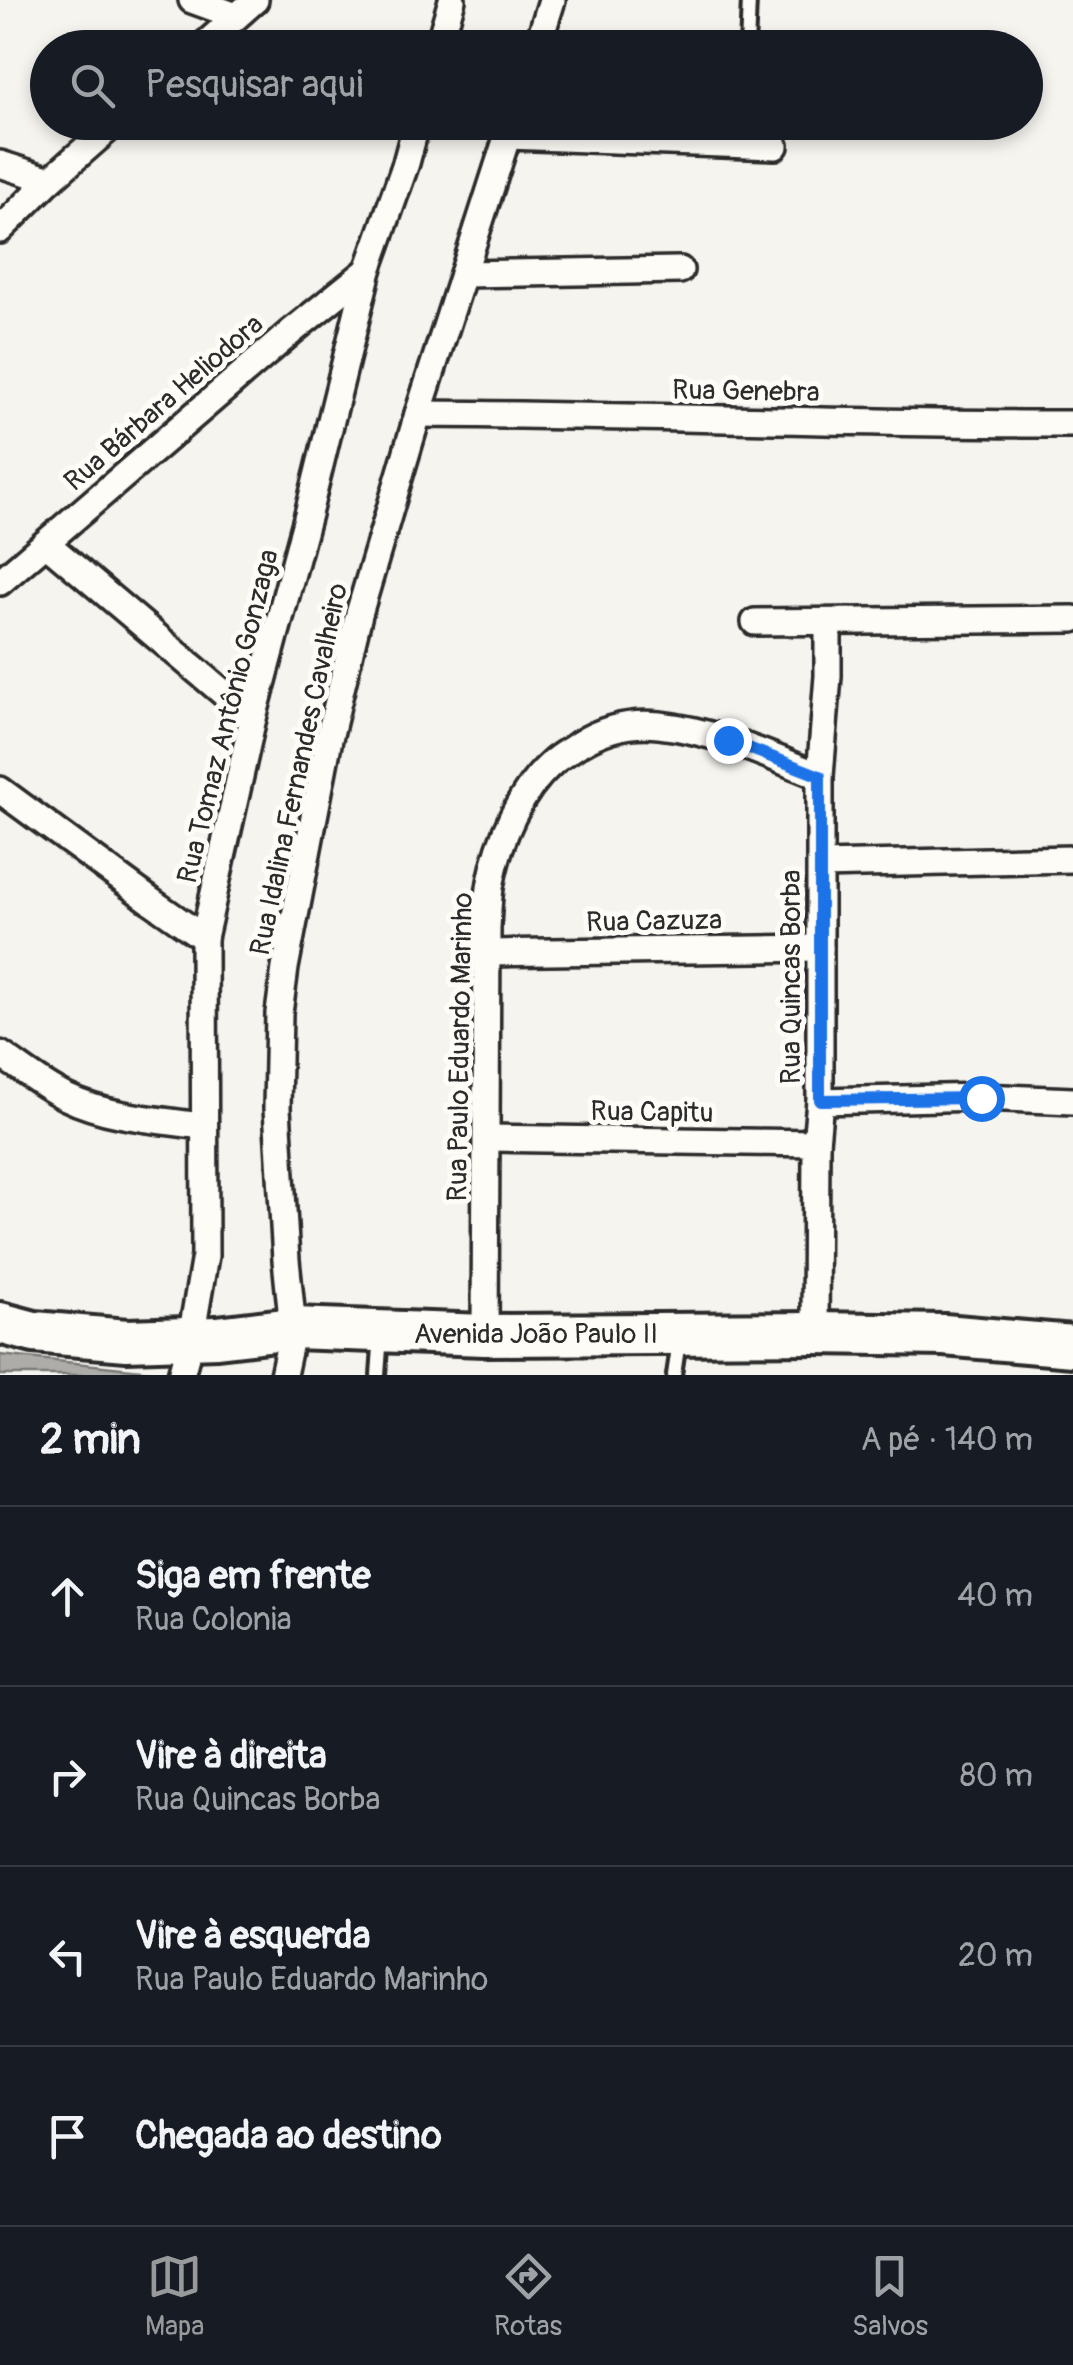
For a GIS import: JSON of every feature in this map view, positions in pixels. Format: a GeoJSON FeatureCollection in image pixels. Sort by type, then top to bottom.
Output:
{"type":"FeatureCollection","features":[{"type":"Feature","properties":{"kind":"main road","name":"Avenida João Paulo II"},"geometry":{"type":"LineString","coordinates":[[0,1323],[34,1332],[144,1340],[196,1350],[281,1330],[485,1335],[944,1335],[1073,1346]]}},
{"type":"Feature","properties":{"kind":"street"},"geometry":{"type":"LineString","coordinates":[[192,0],[246,8]]}},
{"type":"Feature","properties":{"kind":"street"},"geometry":{"type":"LineString","coordinates":[[443,30],[452,0]]}},
{"type":"Feature","properties":{"kind":"street"},"geometry":{"type":"LineString","coordinates":[[543,30],[552,0]]}},
{"type":"Feature","properties":{"kind":"street"},"geometry":{"type":"LineString","coordinates":[[221,30],[246,8]]}},
{"type":"Feature","properties":{"kind":"street"},"geometry":{"type":"LineString","coordinates":[[0,230],[96,140]]}},
{"type":"Feature","properties":{"kind":"street","name":"Rua Tomaz Antônio Gonzaga"},"geometry":{"type":"LineString","coordinates":[[196,1350],[205,1256],[204,938],[253,718],[368,270],[412,140]]}},
{"type":"Feature","properties":{"kind":"street","name":"Rua Idalina Fernandes Cavalheiro"},"geometry":{"type":"LineString","coordinates":[[283,1375],[281,1330],[286,1260],[277,1108],[279,1012],[285,968],[329,739],[358,614],[506,140]]}},
{"type":"Feature","properties":{"kind":"street"},"geometry":{"type":"LineString","coordinates":[[760,140],[776,146]]}},
{"type":"Feature","properties":{"kind":"street"},"geometry":{"type":"LineString","coordinates":[[0,164],[50,180]]}},
{"type":"Feature","properties":{"kind":"street","name":"Rua Bárbara Heliodora"},"geometry":{"type":"LineString","coordinates":[[0,582],[368,270]]}},
{"type":"Feature","properties":{"kind":"street"},"geometry":{"type":"LineString","coordinates":[[462,274],[680,270]]}},
{"type":"Feature","properties":{"kind":"street","name":"Rua Genebra"},"geometry":{"type":"LineString","coordinates":[[418,414],[1073,424]]}},
{"type":"Feature","properties":{"kind":"street"},"geometry":{"type":"LineString","coordinates":[[46,542],[253,718]]}},
{"type":"Feature","properties":{"kind":"street"},"geometry":{"type":"LineString","coordinates":[[756,622],[1073,619]]}},
{"type":"Feature","properties":{"kind":"street","name":"Rua Quincas Borba"},"geometry":{"type":"LineString","coordinates":[[815,1333],[820,776],[828,622]]}},
{"type":"Feature","properties":{"kind":"street","name":"Rua Paulo Eduardo Marinho"},"geometry":{"type":"LineString","coordinates":[[485,1335],[490,885],[498,852],[531,785],[554,760],[591,737],[628,725],[655,724],[728,740],[820,776]]}},
{"type":"Feature","properties":{"kind":"street"},"geometry":{"type":"LineString","coordinates":[[0,790],[204,938]]}},
{"type":"Feature","properties":{"kind":"street"},"geometry":{"type":"LineString","coordinates":[[821,864],[1073,859]]}},
{"type":"Feature","properties":{"kind":"street","name":"Rua Cazuza"},"geometry":{"type":"LineString","coordinates":[[488,953],[820,948]]}},
{"type":"Feature","properties":{"kind":"street"},"geometry":{"type":"LineString","coordinates":[[0,1054],[66,1097],[145,1118],[203,1126]]}},
{"type":"Feature","properties":{"kind":"street"},"geometry":{"type":"LineString","coordinates":[[820,1100],[1073,1100]]}},
{"type":"Feature","properties":{"kind":"street","name":"Rua Capitu"},"geometry":{"type":"LineString","coordinates":[[486,1138],[816,1144]]}},
{"type":"Feature","properties":{"kind":"lane"},"geometry":{"type":"LineString","coordinates":[[748,30],[749,0]]}},
{"type":"Feature","properties":{"kind":"lane"},"geometry":{"type":"LineString","coordinates":[[378,1375],[381,1332]]}},
{"type":"Feature","properties":{"kind":"lane"},"geometry":{"type":"LineString","coordinates":[[674,1375],[680,1334]]}},
{"type":"Feature","properties":{"kind":"shaded area"},"geometry":{"type":"Polygon","coordinates":[[[0,1355],[151,1371],[150,1375],[0,1375],[0,1355]]]}},
{"type":"Feature","properties":{"kind":"route"},"geometry":{"type":"LineString","coordinates":[[728,740],[820,776],[820,1100],[981,1098]]}}]}
